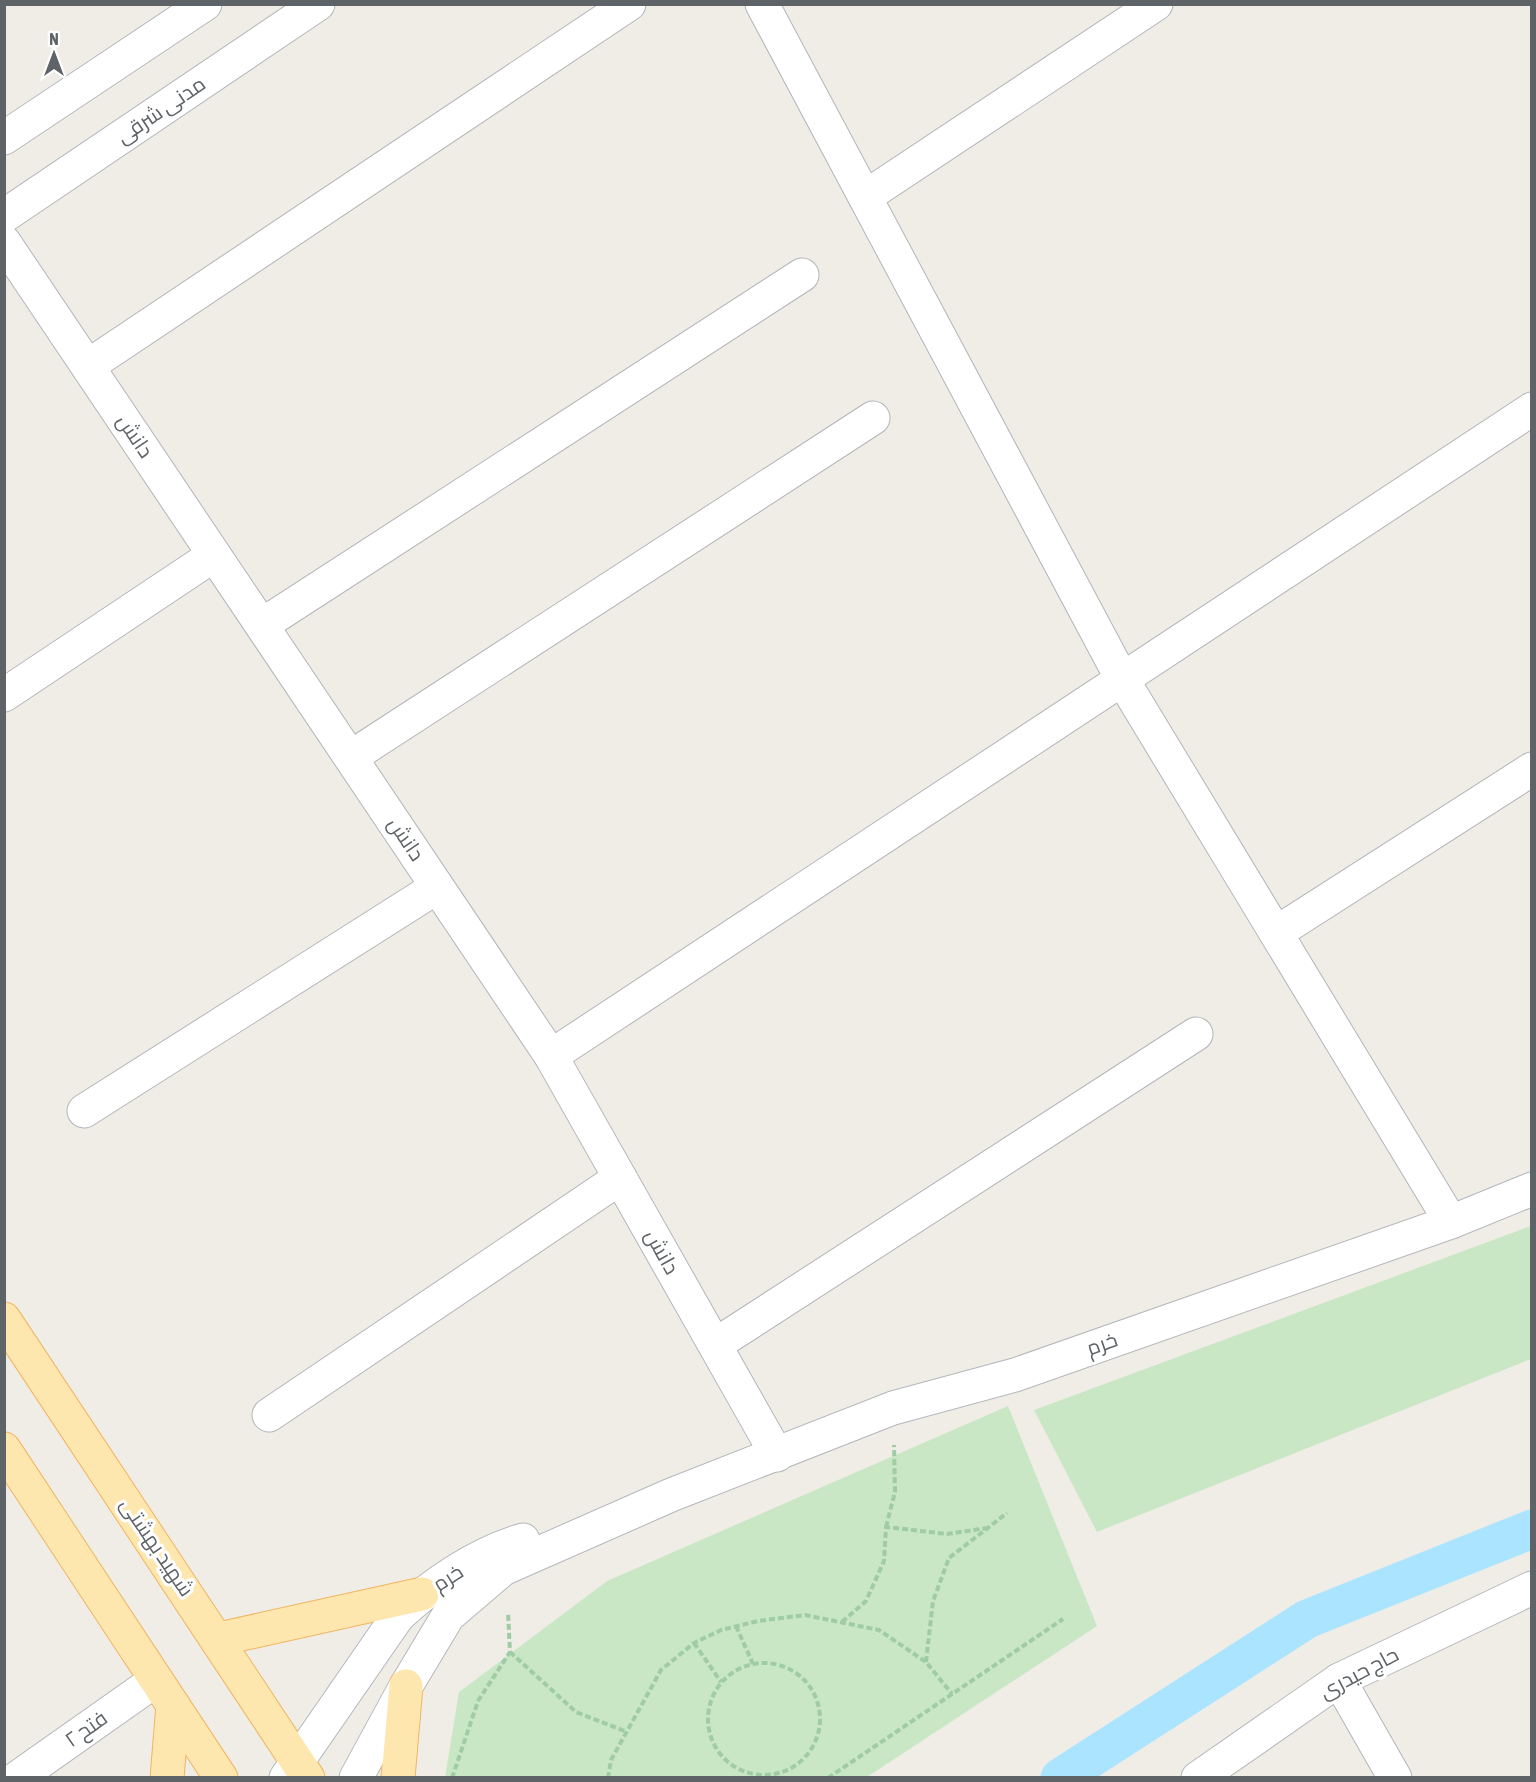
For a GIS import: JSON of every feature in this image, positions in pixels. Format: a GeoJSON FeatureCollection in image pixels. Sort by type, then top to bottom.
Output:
{"type":"FeatureCollection","features":[{"type":"Feature","properties":{"kind":"main road","name":"شهید بهشتی"},"geometry":{"type":"LineString","coordinates":[[4,1318],[219,1639],[298,1772]]}},
{"type":"Feature","properties":{"kind":"main road"},"geometry":{"type":"LineString","coordinates":[[4,1449],[221,1778]]}},
{"type":"Feature","properties":{"kind":"main road"},"geometry":{"type":"LineString","coordinates":[[219,1639],[422,1594]]}},
{"type":"Feature","properties":{"kind":"main road"},"geometry":{"type":"LineString","coordinates":[[398,1778],[406,1686]]}},
{"type":"Feature","properties":{"kind":"main road"},"geometry":{"type":"LineString","coordinates":[[165,1692],[167,1778]]}},
{"type":"Feature","properties":{"kind":"street"},"geometry":{"type":"LineString","coordinates":[[4,138],[205,4]]}},
{"type":"Feature","properties":{"kind":"street","name":"مدنی شرقی"},"geometry":{"type":"LineString","coordinates":[[4,216],[318,4]]}},
{"type":"Feature","properties":{"kind":"street"},"geometry":{"type":"LineString","coordinates":[[88,366],[629,4]]}},
{"type":"Feature","properties":{"kind":"street"},"geometry":{"type":"LineString","coordinates":[[762,4],[1122,679],[1451,1222]]}},
{"type":"Feature","properties":{"kind":"street"},"geometry":{"type":"LineString","coordinates":[[866,197],[1156,4]]}},
{"type":"Feature","properties":{"kind":"street","name":"دانش"},"geometry":{"type":"LineString","coordinates":[[4,242],[551,1056],[777,1455]]}},
{"type":"Feature","properties":{"kind":"street"},"geometry":{"type":"LineString","coordinates":[[262,625],[802,275]]}},
{"type":"Feature","properties":{"kind":"street"},"geometry":{"type":"LineString","coordinates":[[551,1056],[1532,409]]}},
{"type":"Feature","properties":{"kind":"street"},"geometry":{"type":"LineString","coordinates":[[351,757],[873,418]]}},
{"type":"Feature","properties":{"kind":"street"},"geometry":{"type":"LineString","coordinates":[[4,696],[214,555]]}},
{"type":"Feature","properties":{"kind":"street"},"geometry":{"type":"LineString","coordinates":[[1276,933],[1532,769]]}},
{"type":"Feature","properties":{"kind":"street"},"geometry":{"type":"LineString","coordinates":[[84,1111],[437,887]]}},
{"type":"Feature","properties":{"kind":"street"},"geometry":{"type":"LineString","coordinates":[[715,1345],[1196,1034]]}},
{"type":"Feature","properties":{"kind":"street"},"geometry":{"type":"LineString","coordinates":[[269,1415],[620,1178]]}},
{"type":"Feature","properties":{"kind":"street","name":"خرم"},"geometry":{"type":"LineString","coordinates":[[356,1778],[406,1686],[448,1616],[503,1569],[671,1495],[893,1408],[1016,1375],[1451,1222],[1532,1189]]}},
{"type":"Feature","properties":{"kind":"street","name":"خرم"},"geometry":{"type":"LineString","coordinates":[[298,1772],[398,1616],[422,1594],[448,1576],[501,1546],[671,1495]]}},
{"type":"Feature","properties":{"kind":"street","name":"حاج حیدری"},"geometry":{"type":"LineString","coordinates":[[1198,1778],[1339,1680],[1532,1588]]}},
{"type":"Feature","properties":{"kind":"street"},"geometry":{"type":"LineString","coordinates":[[1339,1680],[1395,1778]]}},
{"type":"Feature","properties":{"kind":"street","name":"فتح ۲"},"geometry":{"type":"LineString","coordinates":[[16,1778],[165,1692]]}},
{"type":"Feature","properties":{"kind":"path"},"geometry":{"type":"LineString","coordinates":[[841,1623],[867,1601],[884,1561],[886,1527],[895,1492],[893,1408]]}},
{"type":"Feature","properties":{"kind":"path"},"geometry":{"type":"LineString","coordinates":[[926,1662],[933,1601],[949,1558],[1007,1513]]}},
{"type":"Feature","properties":{"kind":"path"},"geometry":{"type":"LineString","coordinates":[[886,1527],[947,1534],[987,1528]]}},
{"type":"Feature","properties":{"kind":"path"},"geometry":{"type":"LineString","coordinates":[[608,1778],[611,1761],[662,1670],[694,1643],[721,1630],[736,1626],[805,1615],[879,1630],[926,1662],[952,1694]]}},
{"type":"Feature","properties":{"kind":"path"},"geometry":{"type":"LineString","coordinates":[[828,1778],[1063,1620]]}},
{"type":"Feature","properties":{"kind":"path"},"geometry":{"type":"LineString","coordinates":[[736,1626],[753,1664]]}},
{"type":"Feature","properties":{"kind":"path"},"geometry":{"type":"LineString","coordinates":[[694,1643],[721,1682]]}},
{"type":"Feature","properties":{"kind":"path"},"geometry":{"type":"LineString","coordinates":[[452,1778],[478,1701],[510,1652],[576,1713],[627,1732]]}},
{"type":"Feature","properties":{"kind":"path"},"geometry":{"type":"LineString","coordinates":[[771,1663],[789,1668],[809,1685],[821,1709],[821,1728],[815,1745],[804,1760],[789,1770],[771,1776],[751,1774],[734,1767],[720,1754],[710,1737],[707,1718],[711,1699],[721,1682],[736,1670],[753,1664],[771,1663]]}},
{"type":"Feature","properties":{"kind":"green space"},"geometry":{"type":"Polygon","coordinates":[[[1531,1226],[1531,1359],[1097,1532],[1034,1410],[1531,1226]]]}},
{"type":"Feature","properties":{"kind":"green space"},"geometry":{"type":"Polygon","coordinates":[[[1008,1406],[1097,1626],[867,1777],[445,1777],[459,1692],[607,1581],[1008,1406]]]}},
{"type":"Feature","properties":{"kind":"waterway"},"geometry":{"type":"LineString","coordinates":[[1060,1778],[1307,1619],[1532,1529]]}}]}
